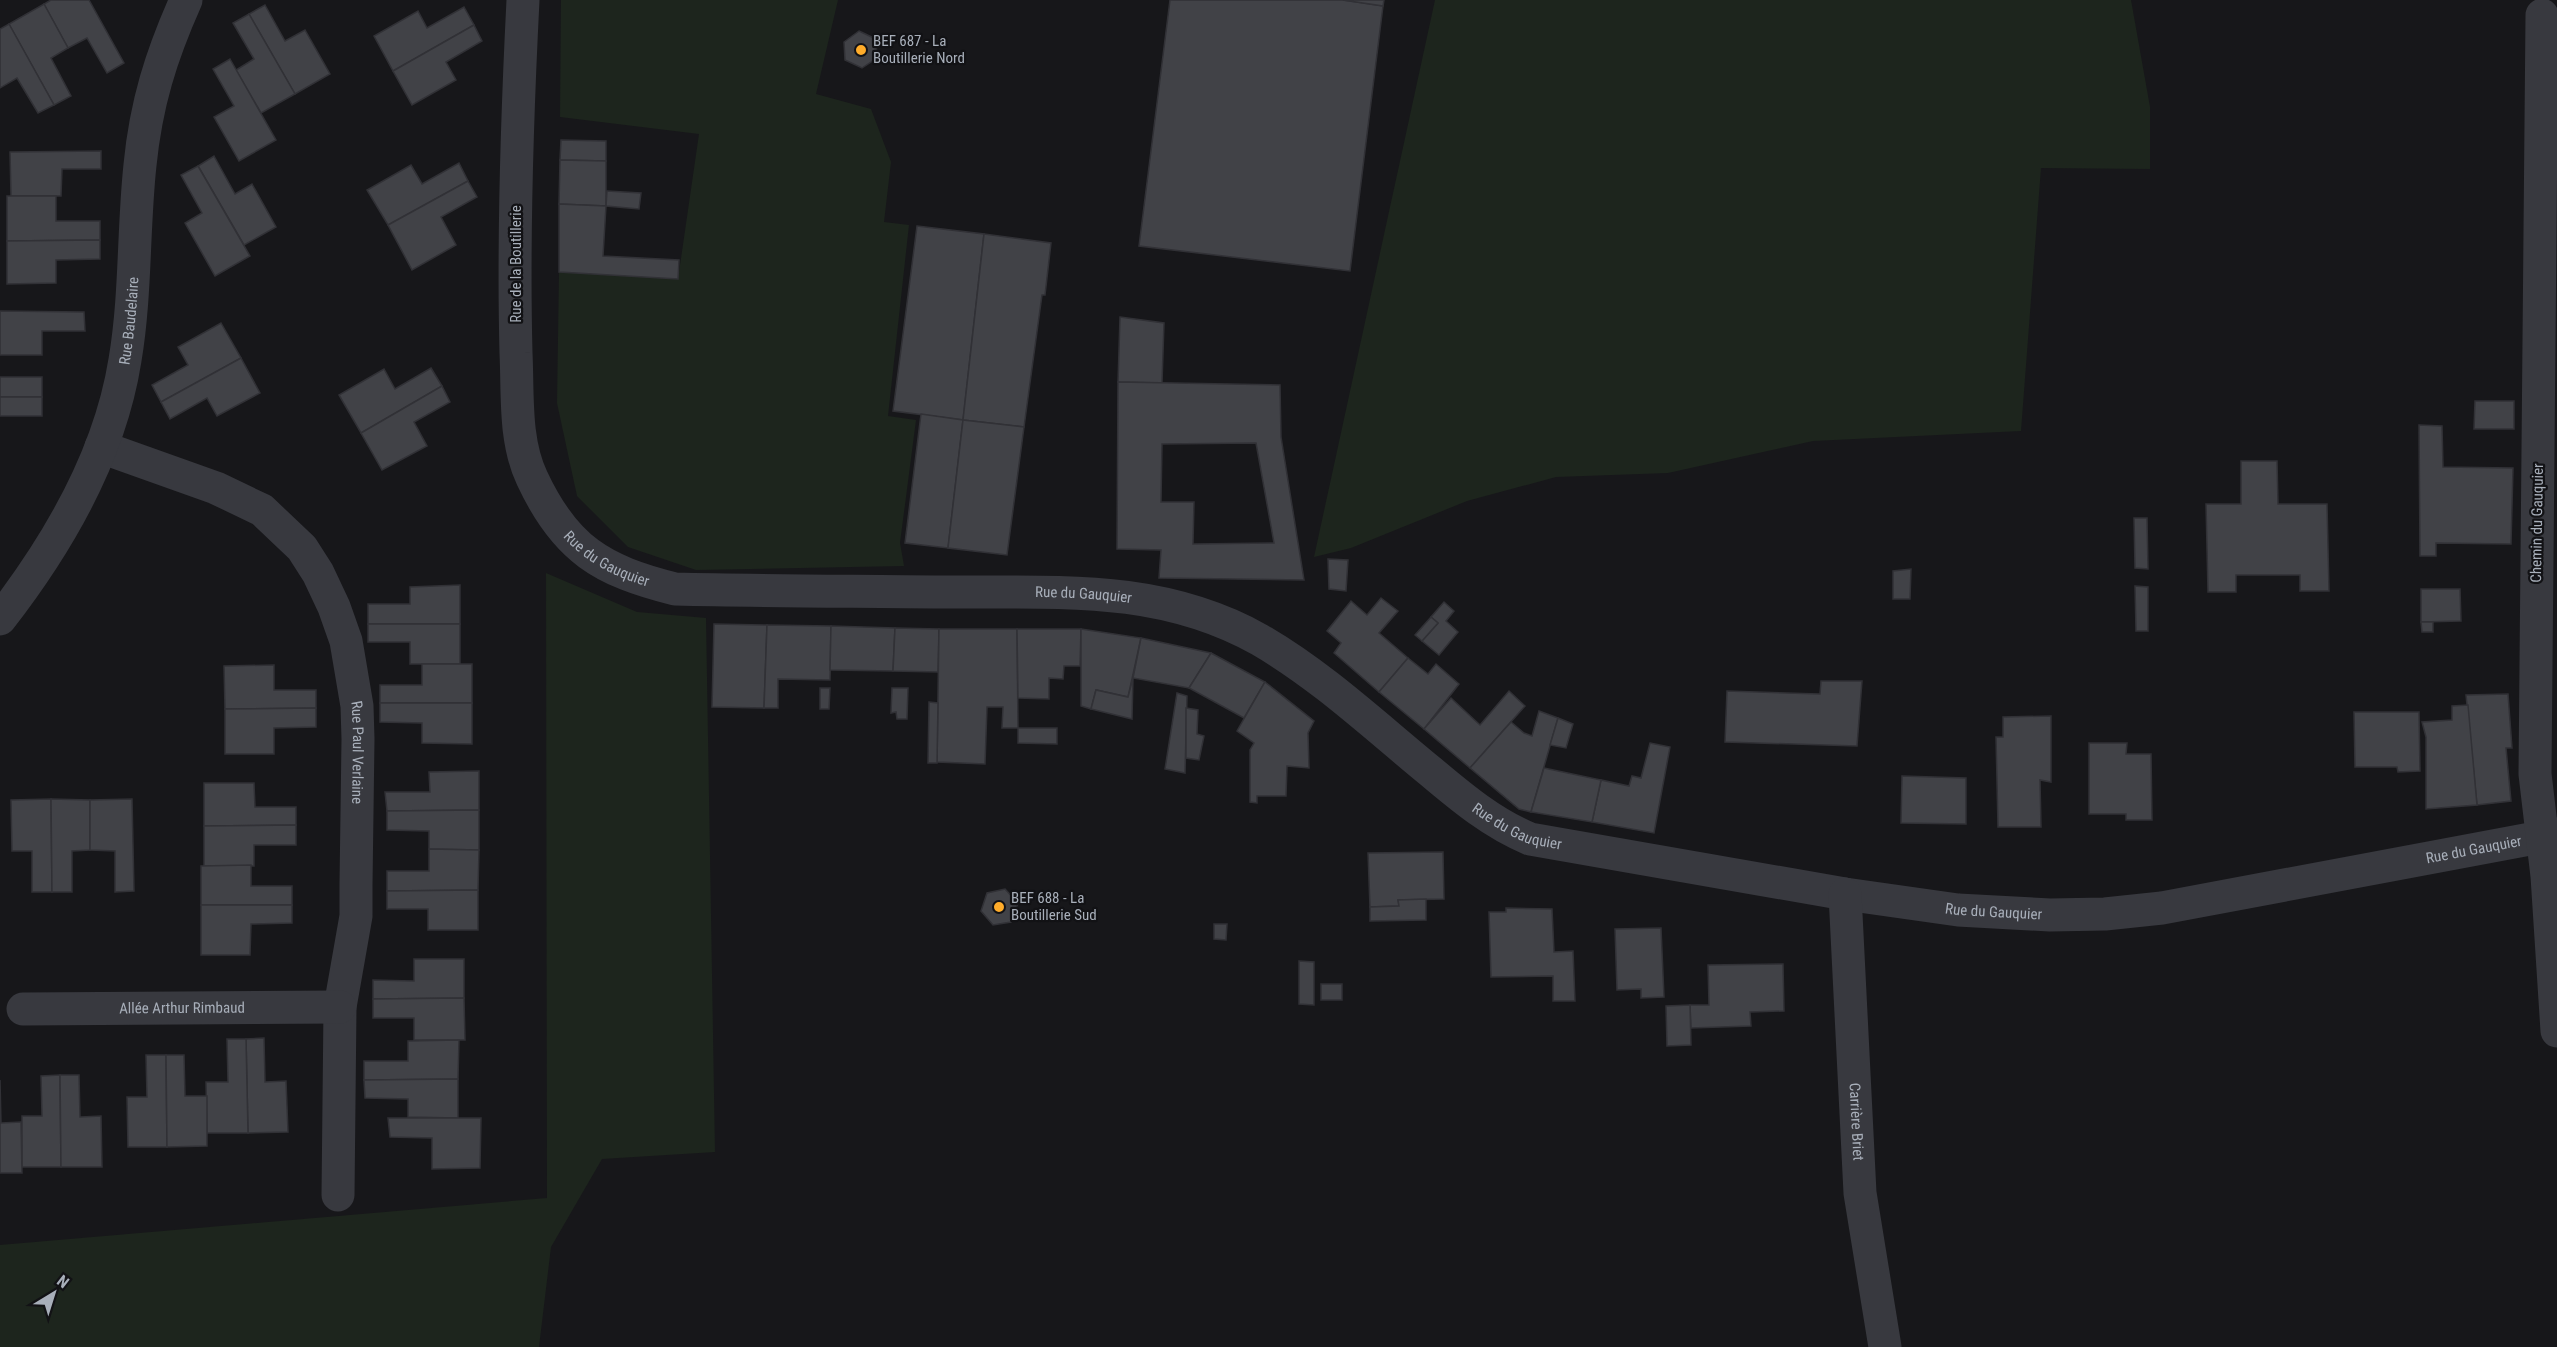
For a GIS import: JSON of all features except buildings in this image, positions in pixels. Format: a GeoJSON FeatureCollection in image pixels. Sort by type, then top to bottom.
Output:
{"type":"FeatureCollection","features":[{"type":"Feature","properties":{"kind":"street","name":"Rue Baudelaire"},"geometry":{"type":"LineString","coordinates":[[0,619],[26,584],[66,521],[101,447],[115,405],[131,322],[140,164],[151,94],[160,61],[186,0]]}},
{"type":"Feature","properties":{"kind":"street","name":"Rue de la Boutillerie"},"geometry":{"type":"LineString","coordinates":[[523,0],[516,141],[516,329],[519,425],[524,455],[531,476],[555,519]]}},
{"type":"Feature","properties":{"kind":"street","name":"Chemin du Gauquier"},"geometry":{"type":"LineString","coordinates":[[2542,15],[2535,774],[2549,835],[2547,876],[2557,1031]]}},
{"type":"Feature","properties":{"kind":"street","name":"Rue Paul Verlaine"},"geometry":{"type":"LineString","coordinates":[[101,447],[216,488],[262,510],[302,548],[318,573],[334,607],[346,641],[353,674],[358,739],[356,916],[340,1007],[338,1195]]}},
{"type":"Feature","properties":{"kind":"street","name":"Rue du Gauquier"},"geometry":{"type":"LineString","coordinates":[[555,519],[578,545],[601,564],[623,575],[675,589],[1072,593],[1150,599],[1180,606],[1231,625],[1287,657],[1315,677],[1471,805],[1508,830],[1530,839],[1845,894],[1958,909],[2050,915],[2104,914],[2162,908],[2549,835]]}},
{"type":"Feature","properties":{"kind":"street","name":"Carrière Briet"},"geometry":{"type":"LineString","coordinates":[[1845,894],[1860,1193],[1885,1347]]}},
{"type":"Feature","properties":{"kind":"street","name":"Allée Arthur Rimbaud"},"geometry":{"type":"LineString","coordinates":[[23,1009],[340,1007]]}},
{"type":"Feature","properties":{"kind":"shaded area"},"geometry":{"type":"Polygon","coordinates":[[[561,0],[838,0],[816,94],[871,109],[891,162],[884,222],[909,225],[888,416],[916,420],[900,543],[904,566],[696,570],[628,547],[577,496],[557,403],[559,272],[678,279],[699,134],[560,117],[561,0]]]}},
{"type":"Feature","properties":{"kind":"shaded area"},"geometry":{"type":"Polygon","coordinates":[[[1435,0],[2131,0],[2150,107],[2150,169],[2041,168],[2021,431],[1813,441],[1668,473],[1556,477],[1467,501],[1351,548],[1314,557],[1435,0]]]}},
{"type":"Feature","properties":{"kind":"shaded area"},"geometry":{"type":"Polygon","coordinates":[[[546,573],[637,612],[706,618],[715,1152],[602,1159],[551,1247],[539,1347],[0,1347],[0,1245],[547,1198],[546,573]]]}},
{"type":"Feature","properties":{"kind":"place","name":"BEF 687 - La Boutillerie Nord"},"geometry":{"type":"Point","coordinates":[861,50]}},
{"type":"Feature","properties":{"kind":"place","name":"BEF 688 - La Boutillerie Sud"},"geometry":{"type":"Point","coordinates":[999,907]}}]}
